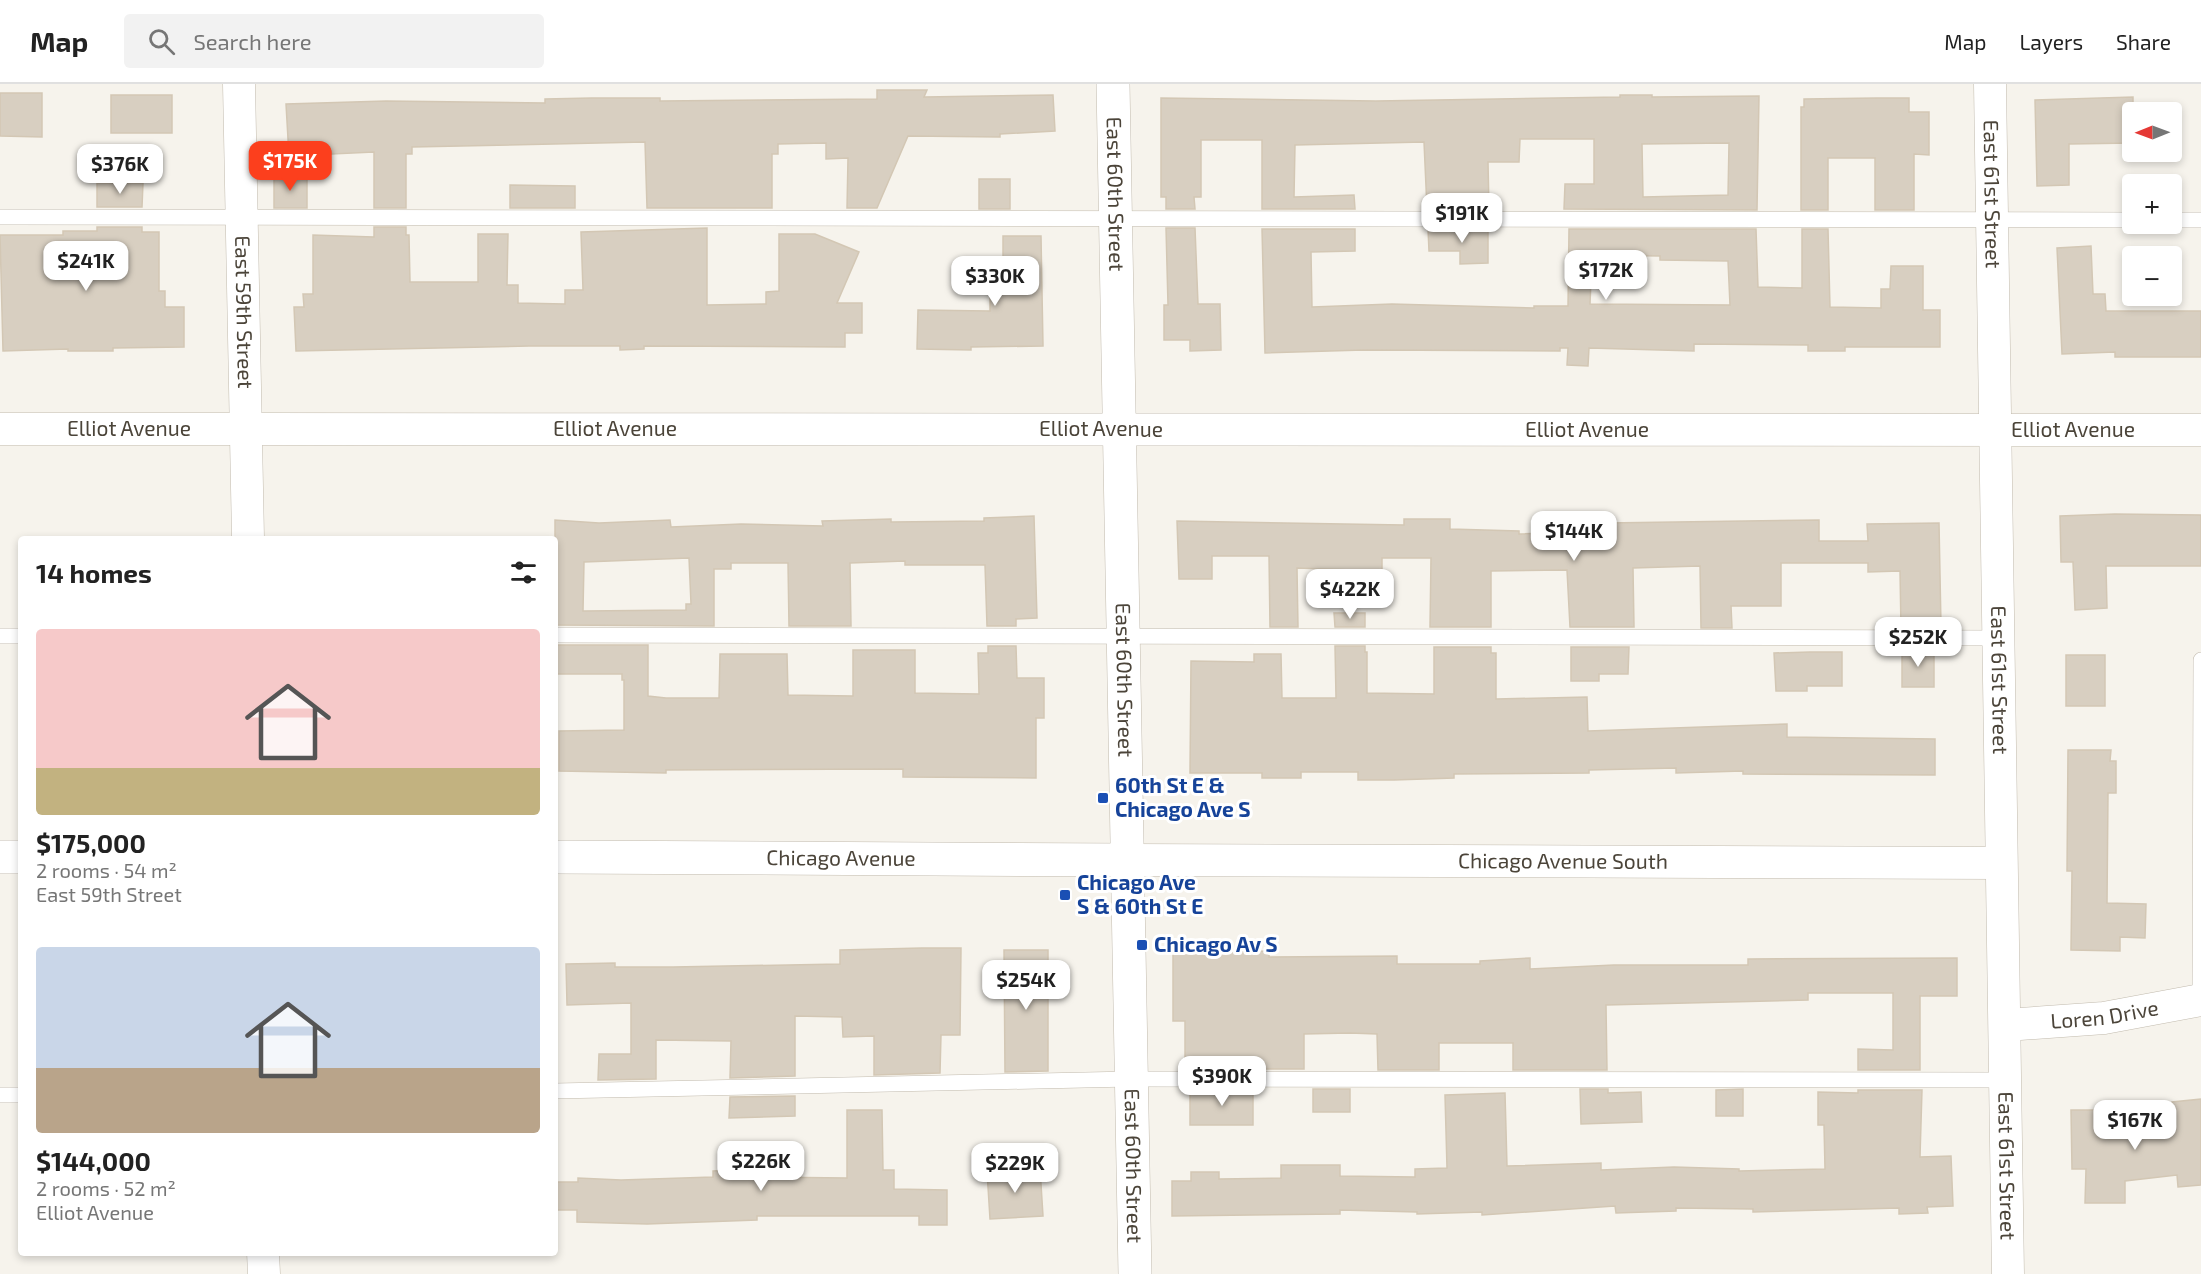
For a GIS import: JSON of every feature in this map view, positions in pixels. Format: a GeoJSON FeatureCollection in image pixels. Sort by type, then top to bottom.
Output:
{"type":"FeatureCollection","features":[{"type":"Feature","properties":{"kind":"street","name":"East 59th Street"},"geometry":{"type":"LineString","coordinates":[[239,84],[248,536]]}},
{"type":"Feature","properties":{"kind":"street","name":"East 60th Street"},"geometry":{"type":"LineString","coordinates":[[1113,84],[1135,1274]]}},
{"type":"Feature","properties":{"kind":"street","name":"East 61st Street"},"geometry":{"type":"LineString","coordinates":[[1990,84],[2008,1274]]}},
{"type":"Feature","properties":{"kind":"street","name":"Elliot Avenue"},"geometry":{"type":"LineString","coordinates":[[0,429],[2201,430]]}},
{"type":"Feature","properties":{"kind":"street"},"geometry":{"type":"LineString","coordinates":[[0,857],[18,857]]}},
{"type":"Feature","properties":{"kind":"street","name":"Chicago Avenue"},"geometry":{"type":"LineString","coordinates":[[558,857],[1127,860]]}},
{"type":"Feature","properties":{"kind":"street","name":"Chicago Avenue South"},"geometry":{"type":"LineString","coordinates":[[1127,860],[2000,863]]}},
{"type":"Feature","properties":{"kind":"street","name":"Loren Drive"},"geometry":{"type":"LineString","coordinates":[[2006,1025],[2104,1018],[2201,1000]]}},
{"type":"Feature","properties":{"kind":"street"},"geometry":{"type":"LineString","coordinates":[[263,1256],[264,1274]]}},
{"type":"Feature","properties":{"kind":"lane"},"geometry":{"type":"LineString","coordinates":[[0,217],[2122,220]]}},
{"type":"Feature","properties":{"kind":"lane"},"geometry":{"type":"LineString","coordinates":[[2182,220],[2201,220]]}},
{"type":"Feature","properties":{"kind":"lane"},"geometry":{"type":"LineString","coordinates":[[558,635],[1999,638]]}},
{"type":"Feature","properties":{"kind":"lane"},"geometry":{"type":"LineString","coordinates":[[0,636],[18,636]]}},
{"type":"Feature","properties":{"kind":"lane"},"geometry":{"type":"LineString","coordinates":[[2201,660],[2201,1000]]}},
{"type":"Feature","properties":{"kind":"lane"},"geometry":{"type":"LineString","coordinates":[[558,1090],[1131,1079],[2006,1080]]}},
{"type":"Feature","properties":{"kind":"lane"},"geometry":{"type":"LineString","coordinates":[[0,1095],[18,1095]]}},
{"type":"Feature","properties":{"kind":"building"},"geometry":{"type":"Polygon","coordinates":[[[877,90],[927,90],[924,97],[1053,95],[1055,131],[1000,134],[1000,137],[908,136],[877,208],[847,208],[848,158],[826,159],[826,143],[778,144],[778,154],[772,154],[772,208],[647,208],[645,142],[412,147],[412,154],[406,154],[406,208],[374,208],[374,152],[289,156],[286,104],[386,101],[545,103],[545,99],[592,98],[660,98],[660,101],[877,99],[877,90]]]}},
{"type":"Feature","properties":{"kind":"building"},"geometry":{"type":"Polygon","coordinates":[[[0,93],[42,93],[42,137],[0,136],[0,93]]]}},
{"type":"Feature","properties":{"kind":"building"},"geometry":{"type":"Polygon","coordinates":[[[111,95],[172,95],[172,133],[111,133],[111,95]]]}},
{"type":"Feature","properties":{"kind":"building"},"geometry":{"type":"Polygon","coordinates":[[[1620,95],[1759,96],[1757,210],[1564,209],[1565,184],[1594,184],[1594,139],[1520,139],[1519,162],[1488,162],[1489,209],[1427,209],[1424,142],[1295,145],[1294,197],[1354,195],[1355,209],[1262,209],[1262,140],[1201,140],[1201,197],[1194,197],[1195,209],[1166,209],[1166,197],[1161,197],[1161,98],[1376,101],[1620,97],[1620,95]],[[1729,143],[1642,144],[1643,197],[1728,195],[1729,143]]]}},
{"type":"Feature","properties":{"kind":"building"},"geometry":{"type":"Polygon","coordinates":[[[2133,97],[2133,102],[2122,102],[2122,143],[2069,144],[2069,185],[2037,186],[2035,100],[2133,97]]]}},
{"type":"Feature","properties":{"kind":"building"},"geometry":{"type":"Polygon","coordinates":[[[1909,98],[1909,112],[1929,112],[1929,155],[1914,154],[1914,210],[1875,210],[1875,158],[1828,158],[1828,210],[1801,210],[1801,107],[1804,107],[1804,99],[1909,98]]]}},
{"type":"Feature","properties":{"kind":"building"},"geometry":{"type":"Polygon","coordinates":[[[274,177],[307,177],[307,208],[274,208],[274,177]]]}},
{"type":"Feature","properties":{"kind":"building"},"geometry":{"type":"Polygon","coordinates":[[[979,179],[1010,179],[1010,209],[979,209],[979,179]]]}},
{"type":"Feature","properties":{"kind":"building"},"geometry":{"type":"Polygon","coordinates":[[[97,183],[143,183],[142,207],[97,207],[97,183]]]}},
{"type":"Feature","properties":{"kind":"building"},"geometry":{"type":"Polygon","coordinates":[[[510,185],[575,186],[575,208],[510,208],[510,185]]]}},
{"type":"Feature","properties":{"kind":"building"},"geometry":{"type":"Polygon","coordinates":[[[97,227],[142,227],[142,232],[159,232],[159,291],[165,291],[165,307],[184,307],[184,347],[113,348],[113,351],[68,351],[68,349],[3,351],[0,235],[63,235],[63,231],[97,231],[97,227]]]}},
{"type":"Feature","properties":{"kind":"building"},"geometry":{"type":"Polygon","coordinates":[[[374,227],[406,227],[406,235],[409,235],[410,282],[478,282],[478,234],[508,234],[507,285],[518,285],[518,303],[565,304],[565,290],[583,290],[581,232],[707,228],[707,305],[766,304],[766,292],[779,291],[779,234],[815,234],[859,252],[837,303],[862,303],[862,333],[845,333],[845,347],[644,346],[644,349],[620,350],[620,346],[529,346],[296,351],[294,307],[304,307],[303,294],[313,294],[313,235],[374,237],[374,227]]]}},
{"type":"Feature","properties":{"kind":"building"},"geometry":{"type":"Polygon","coordinates":[[[1166,228],[1195,228],[1198,304],[1220,304],[1221,350],[1190,351],[1190,340],[1164,340],[1164,305],[1168,305],[1166,228]]]}},
{"type":"Feature","properties":{"kind":"building"},"geometry":{"type":"Polygon","coordinates":[[[1262,229],[1355,229],[1355,251],[1311,252],[1312,307],[1392,304],[1534,308],[1534,306],[1568,306],[1569,229],[1756,229],[1758,287],[1802,288],[1802,229],[1828,229],[1830,307],[1881,308],[1881,289],[1890,289],[1891,266],[1923,266],[1923,310],[1940,310],[1940,347],[1845,347],[1845,351],[1808,351],[1808,345],[1694,344],[1694,351],[1589,348],[1588,366],[1567,365],[1568,348],[1560,348],[1560,351],[1364,350],[1265,353],[1262,229]],[[1592,255],[1590,304],[1730,305],[1728,261],[1660,260],[1660,256],[1592,255]]]}},
{"type":"Feature","properties":{"kind":"building"},"geometry":{"type":"Polygon","coordinates":[[[1428,229],[1488,229],[1488,263],[1460,264],[1460,251],[1429,251],[1428,229]]]}},
{"type":"Feature","properties":{"kind":"building"},"geometry":{"type":"Polygon","coordinates":[[[1003,236],[1041,236],[1043,346],[971,347],[971,350],[917,349],[918,310],[990,311],[990,278],[1003,278],[1003,236]]]}},
{"type":"Feature","properties":{"kind":"building"},"geometry":{"type":"Polygon","coordinates":[[[2091,246],[2093,294],[2105,294],[2106,311],[2201,311],[2201,357],[2115,357],[2115,352],[2062,354],[2057,248],[2091,246]]]}},
{"type":"Feature","properties":{"kind":"building"},"geometry":{"type":"Polygon","coordinates":[[[2201,515],[2201,566],[2106,566],[2107,608],[2075,610],[2073,562],[2061,562],[2060,516],[2201,515]]]}},
{"type":"Feature","properties":{"kind":"building"},"geometry":{"type":"Polygon","coordinates":[[[1034,516],[1037,618],[1016,619],[1016,626],[987,626],[985,565],[905,565],[905,561],[850,563],[851,626],[789,626],[788,563],[731,563],[731,569],[714,569],[714,626],[558,625],[558,536],[555,536],[555,520],[599,523],[670,520],[671,527],[741,524],[823,526],[822,521],[891,519],[891,522],[984,521],[984,518],[1034,516]],[[689,558],[584,562],[583,611],[686,610],[686,604],[691,604],[689,558]]]}},
{"type":"Feature","properties":{"kind":"building"},"geometry":{"type":"Polygon","coordinates":[[[1404,519],[1450,519],[1450,529],[1519,531],[1519,534],[1606,531],[1606,523],[1819,520],[1819,541],[1868,541],[1867,524],[1939,523],[1941,625],[1934,626],[1934,628],[1901,628],[1900,571],[1868,572],[1868,563],[1781,563],[1781,606],[1731,606],[1732,628],[1701,628],[1700,566],[1633,568],[1634,627],[1570,627],[1567,570],[1491,571],[1491,627],[1430,627],[1431,558],[1382,558],[1382,571],[1297,568],[1298,627],[1270,627],[1269,556],[1212,556],[1212,579],[1179,579],[1177,521],[1404,525],[1404,519]]]}},
{"type":"Feature","properties":{"kind":"building"},"geometry":{"type":"Polygon","coordinates":[[[1334,613],[1365,613],[1365,627],[1335,627],[1334,613]]]}},
{"type":"Feature","properties":{"kind":"building"},"geometry":{"type":"Polygon","coordinates":[[[558,645],[648,645],[648,696],[666,698],[719,698],[720,654],[787,654],[788,695],[853,696],[853,650],[915,650],[915,693],[979,694],[978,653],[988,653],[988,646],[1016,646],[1017,678],[1044,678],[1044,718],[1036,718],[1036,778],[903,777],[903,769],[666,770],[666,773],[559,771],[559,731],[624,730],[622,674],[558,674],[558,645]]]}},
{"type":"Feature","properties":{"kind":"building"},"geometry":{"type":"Polygon","coordinates":[[[1335,646],[1365,646],[1367,693],[1434,694],[1434,647],[1491,647],[1491,653],[1496,653],[1496,699],[1587,697],[1588,731],[1787,724],[1787,737],[1935,739],[1935,775],[1743,774],[1743,771],[1676,773],[1676,768],[1589,770],[1589,773],[1454,774],[1454,778],[1358,780],[1358,772],[1301,772],[1301,778],[1262,778],[1262,773],[1190,773],[1191,661],[1254,662],[1254,654],[1281,654],[1282,698],[1336,698],[1335,646]]]}},
{"type":"Feature","properties":{"kind":"building"},"geometry":{"type":"Polygon","coordinates":[[[1571,647],[1629,647],[1628,674],[1599,674],[1599,681],[1571,681],[1571,647]]]}},
{"type":"Feature","properties":{"kind":"building"},"geometry":{"type":"Polygon","coordinates":[[[1902,648],[1934,648],[1934,687],[1902,687],[1902,648]]]}},
{"type":"Feature","properties":{"kind":"building"},"geometry":{"type":"Polygon","coordinates":[[[1842,652],[1842,686],[1807,686],[1807,691],[1776,691],[1774,653],[1842,652]]]}},
{"type":"Feature","properties":{"kind":"building"},"geometry":{"type":"Polygon","coordinates":[[[2066,655],[2105,655],[2105,706],[2066,706],[2066,655]]]}},
{"type":"Feature","properties":{"kind":"building"},"geometry":{"type":"Polygon","coordinates":[[[2068,750],[2111,750],[2110,761],[2116,761],[2116,793],[2108,793],[2107,903],[2146,904],[2145,938],[2120,937],[2120,951],[2071,950],[2072,871],[2067,871],[2068,750]]]}},
{"type":"Feature","properties":{"kind":"building"},"geometry":{"type":"Polygon","coordinates":[[[961,948],[960,1035],[941,1035],[940,1073],[874,1075],[874,1036],[843,1037],[842,1017],[795,1016],[795,1076],[730,1078],[731,1041],[656,1040],[656,1079],[598,1080],[599,1054],[631,1054],[631,1003],[567,1005],[566,964],[615,963],[615,967],[673,967],[840,964],[840,950],[961,948]]]}},
{"type":"Feature","properties":{"kind":"building"},"geometry":{"type":"Polygon","coordinates":[[[1004,950],[1048,950],[1048,1071],[1005,1072],[1004,950]]]}},
{"type":"Feature","properties":{"kind":"building"},"geometry":{"type":"Polygon","coordinates":[[[1269,951],[1269,957],[1397,956],[1397,964],[1480,964],[1480,961],[1530,958],[1530,969],[1614,965],[1748,965],[1748,959],[1957,958],[1957,996],[1920,996],[1920,1070],[1858,1070],[1858,1049],[1893,1050],[1893,993],[1808,993],[1808,1000],[1606,1005],[1607,1070],[1513,1070],[1513,1043],[1439,1043],[1439,1070],[1378,1070],[1377,1034],[1350,1033],[1304,1034],[1304,1069],[1185,1069],[1185,1021],[1173,1021],[1173,954],[1269,951]]]}},
{"type":"Feature","properties":{"kind":"building"},"geometry":{"type":"Polygon","coordinates":[[[1190,1089],[1253,1089],[1253,1125],[1190,1125],[1190,1089]]]}},
{"type":"Feature","properties":{"kind":"building"},"geometry":{"type":"Polygon","coordinates":[[[1313,1089],[1350,1089],[1350,1112],[1313,1112],[1313,1089]]]}},
{"type":"Feature","properties":{"kind":"building"},"geometry":{"type":"Polygon","coordinates":[[[1580,1089],[1608,1089],[1608,1093],[1641,1092],[1642,1122],[1581,1124],[1580,1089]]]}},
{"type":"Feature","properties":{"kind":"building"},"geometry":{"type":"Polygon","coordinates":[[[1743,1089],[1743,1116],[1716,1116],[1716,1090],[1743,1089]]]}},
{"type":"Feature","properties":{"kind":"building"},"geometry":{"type":"Polygon","coordinates":[[[1858,1090],[1922,1090],[1920,1157],[1951,1156],[1953,1206],[1927,1207],[1928,1213],[1899,1214],[1899,1208],[1753,1212],[1753,1209],[1676,1208],[1676,1211],[1616,1213],[1615,1206],[1482,1215],[1482,1212],[1417,1214],[1417,1212],[1340,1210],[1340,1214],[1172,1216],[1172,1181],[1191,1181],[1191,1172],[1219,1172],[1219,1179],[1281,1178],[1281,1165],[1340,1165],[1340,1176],[1415,1177],[1415,1169],[1447,1168],[1445,1095],[1505,1093],[1507,1166],[1601,1163],[1601,1170],[1674,1167],[1739,1169],[1739,1171],[1825,1169],[1824,1125],[1818,1125],[1818,1092],[1858,1093],[1858,1090]]]}},
{"type":"Feature","properties":{"kind":"building"},"geometry":{"type":"Polygon","coordinates":[[[795,1096],[795,1116],[729,1118],[730,1097],[795,1096]]]}},
{"type":"Feature","properties":{"kind":"building"},"geometry":{"type":"Polygon","coordinates":[[[2201,1099],[2201,1185],[2178,1187],[2177,1175],[2125,1181],[2125,1203],[2085,1203],[2086,1169],[2072,1169],[2071,1110],[2125,1110],[2125,1132],[2175,1127],[2172,1102],[2201,1099]]]}},
{"type":"Feature","properties":{"kind":"building"},"geometry":{"type":"Polygon","coordinates":[[[847,1110],[882,1110],[883,1170],[894,1170],[894,1189],[947,1190],[947,1225],[919,1225],[919,1216],[757,1216],[757,1220],[647,1224],[577,1222],[577,1210],[558,1210],[558,1182],[578,1182],[578,1178],[621,1180],[713,1177],[713,1171],[755,1169],[756,1177],[847,1178],[847,1110]]]}},
{"type":"Feature","properties":{"kind":"building"},"geometry":{"type":"Polygon","coordinates":[[[1040,1168],[1043,1216],[990,1219],[987,1171],[1040,1168]]]}},
{"type":"Feature","properties":{"kind":"place","name":"60th St E & Chicago Ave S"},"geometry":{"type":"Point","coordinates":[1103,798]}},
{"type":"Feature","properties":{"kind":"place","name":"Chicago Ave S & 60th St E"},"geometry":{"type":"Point","coordinates":[1065,895]}},
{"type":"Feature","properties":{"kind":"place","name":"Chicago Av S"},"geometry":{"type":"Point","coordinates":[1142,945]}}]}
